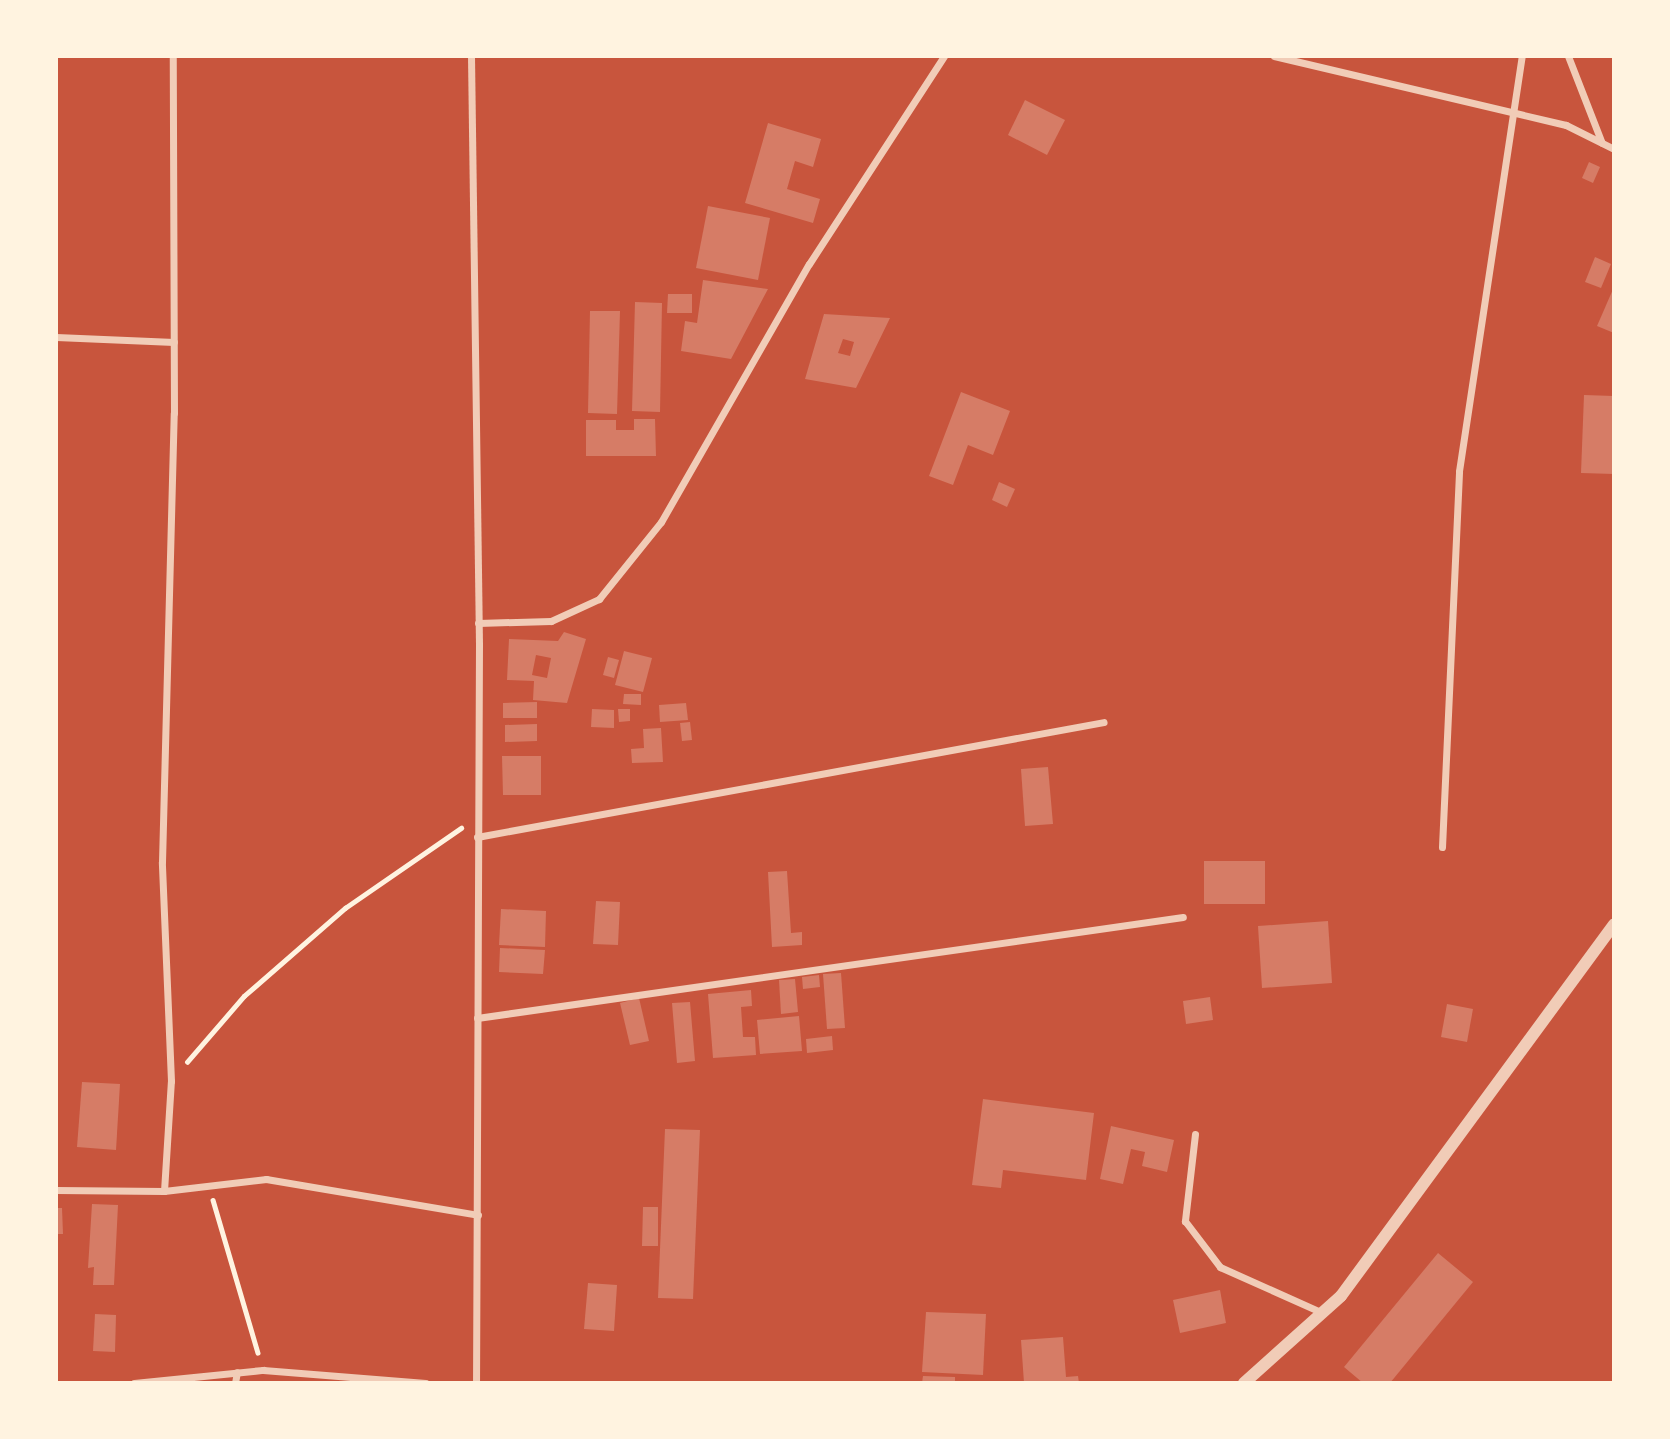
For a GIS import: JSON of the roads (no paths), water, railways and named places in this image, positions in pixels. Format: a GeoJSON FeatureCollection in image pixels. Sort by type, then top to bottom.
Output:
{"type":"FeatureCollection","features":[{"type":"Feature","properties":{"kind":"street"},"geometry":{"type":"LineString","coordinates":[[163,1191],[170,1081],[162,862],[174,342],[173,56]]}},
{"type":"Feature","properties":{"kind":"street"},"geometry":{"type":"LineString","coordinates":[[471,56],[478,623],[476,1383]]}},
{"type":"Feature","properties":{"kind":"street"},"geometry":{"type":"LineString","coordinates":[[478,623],[551,621],[598,599],[661,522],[809,264],[944,56]]}},
{"type":"Feature","properties":{"kind":"street"},"geometry":{"type":"LineString","coordinates":[[1274,56],[1566,125],[1614,149]]}},
{"type":"Feature","properties":{"kind":"street"},"geometry":{"type":"LineString","coordinates":[[1442,846],[1459,471],[1522,56]]}},
{"type":"Feature","properties":{"kind":"street"},"geometry":{"type":"LineString","coordinates":[[1567,56],[1602,143]]}},
{"type":"Feature","properties":{"kind":"street"},"geometry":{"type":"LineString","coordinates":[[56,337],[174,342]]}},
{"type":"Feature","properties":{"kind":"street"},"geometry":{"type":"LineString","coordinates":[[477,837],[1104,722]]}},
{"type":"Feature","properties":{"kind":"street"},"geometry":{"type":"LineString","coordinates":[[477,1018],[1183,917]]}},
{"type":"Feature","properties":{"kind":"street"},"geometry":{"type":"LineString","coordinates":[[1244,1383],[1323,1313],[1427,1186],[1614,925]]}},
{"type":"Feature","properties":{"kind":"street"},"geometry":{"type":"LineString","coordinates":[[1195,1134],[1185,1221],[1220,1267],[1323,1313]]}},
{"type":"Feature","properties":{"kind":"street"},"geometry":{"type":"LineString","coordinates":[[56,1190],[163,1191],[266,1180],[478,1215]]}},
{"type":"Feature","properties":{"kind":"street"},"geometry":{"type":"LineString","coordinates":[[134,1383],[262,1370],[425,1383]]}},
{"type":"Feature","properties":{"kind":"street"},"geometry":{"type":"LineString","coordinates":[[235,1383],[237,1372]]}}]}
